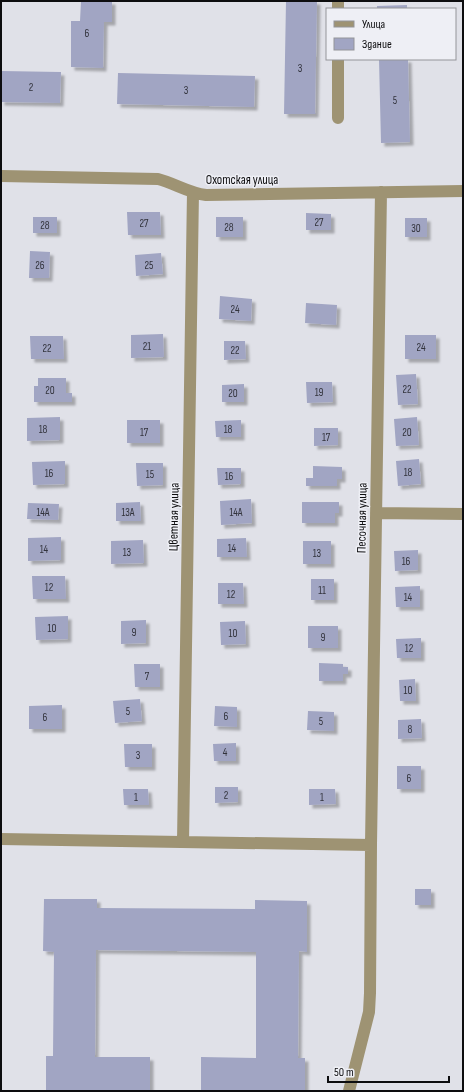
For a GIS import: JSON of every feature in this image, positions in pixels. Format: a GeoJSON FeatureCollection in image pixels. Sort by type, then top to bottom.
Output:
{"type":"FeatureCollection","features":[{"type":"Feature","properties":{"kind":"street"},"geometry":{"type":"LineString","coordinates":[[338,60],[338,118]]}},
{"type":"Feature","properties":{"kind":"street","name":"Охотская улица"},"geometry":{"type":"LineString","coordinates":[[1,176],[158,179],[173,183],[193,192],[206,195],[463,191]]}},
{"type":"Feature","properties":{"kind":"street","name":"Цветная улица"},"geometry":{"type":"LineString","coordinates":[[183,842],[193,192]]}},
{"type":"Feature","properties":{"kind":"street","name":"Песочная улица"},"geometry":{"type":"LineString","coordinates":[[349,1091],[369,1012],[370,993],[381,192]]}},
{"type":"Feature","properties":{"kind":"street"},"geometry":{"type":"LineString","coordinates":[[376,513],[463,514]]}},
{"type":"Feature","properties":{"kind":"street"},"geometry":{"type":"LineString","coordinates":[[1,839],[371,845]]}},
{"type":"Feature","properties":{"kind":"building"},"geometry":{"type":"Polygon","coordinates":[[[81,1],[112,1],[112,22],[104,22],[103,68],[71,67],[71,21],[80,21],[81,1]]]}},
{"type":"Feature","properties":{"kind":"building"},"geometry":{"type":"Polygon","coordinates":[[[286,1],[317,1],[315,114],[284,114],[286,1]]]}},
{"type":"Feature","properties":{"kind":"building"},"geometry":{"type":"Polygon","coordinates":[[[407,5],[407,8],[377,8],[377,6],[407,5]]]}},
{"type":"Feature","properties":{"kind":"building"},"geometry":{"type":"Polygon","coordinates":[[[379,60],[408,60],[410,142],[381,143],[379,60]]]}},
{"type":"Feature","properties":{"kind":"building"},"geometry":{"type":"Polygon","coordinates":[[[1,71],[61,72],[60,103],[1,102],[1,71]]]}},
{"type":"Feature","properties":{"kind":"building"},"geometry":{"type":"Polygon","coordinates":[[[118,73],[255,76],[254,107],[117,104],[118,73]]]}},
{"type":"Feature","properties":{"kind":"building"},"geometry":{"type":"Polygon","coordinates":[[[127,212],[160,212],[161,235],[128,235],[127,212]]]}},
{"type":"Feature","properties":{"kind":"building"},"geometry":{"type":"Polygon","coordinates":[[[306,213],[331,214],[331,230],[306,230],[306,213]]]}},
{"type":"Feature","properties":{"kind":"building"},"geometry":{"type":"Polygon","coordinates":[[[33,217],[57,217],[57,233],[33,233],[33,217]]]}},
{"type":"Feature","properties":{"kind":"building"},"geometry":{"type":"Polygon","coordinates":[[[216,217],[243,217],[243,237],[216,237],[216,217]]]}},
{"type":"Feature","properties":{"kind":"building"},"geometry":{"type":"Polygon","coordinates":[[[405,218],[427,218],[427,237],[405,237],[405,218]]]}},
{"type":"Feature","properties":{"kind":"building"},"geometry":{"type":"Polygon","coordinates":[[[30,251],[50,252],[49,278],[29,278],[30,251]]]}},
{"type":"Feature","properties":{"kind":"building"},"geometry":{"type":"Polygon","coordinates":[[[161,253],[163,274],[136,276],[135,255],[161,253]]]}},
{"type":"Feature","properties":{"kind":"building"},"geometry":{"type":"Polygon","coordinates":[[[220,296],[252,299],[251,321],[219,319],[220,296]]]}},
{"type":"Feature","properties":{"kind":"building"},"geometry":{"type":"Polygon","coordinates":[[[306,303],[337,305],[336,325],[305,323],[306,303]]]}},
{"type":"Feature","properties":{"kind":"building"},"geometry":{"type":"Polygon","coordinates":[[[163,334],[164,357],[131,358],[131,335],[163,334]]]}},
{"type":"Feature","properties":{"kind":"building"},"geometry":{"type":"Polygon","coordinates":[[[405,335],[436,335],[436,359],[405,359],[405,335]]]}},
{"type":"Feature","properties":{"kind":"building"},"geometry":{"type":"Polygon","coordinates":[[[30,336],[63,336],[64,359],[31,359],[30,336]]]}},
{"type":"Feature","properties":{"kind":"building"},"geometry":{"type":"Polygon","coordinates":[[[224,341],[245,341],[246,359],[224,360],[224,341]]]}},
{"type":"Feature","properties":{"kind":"building"},"geometry":{"type":"Polygon","coordinates":[[[416,374],[418,404],[398,405],[396,375],[416,374]]]}},
{"type":"Feature","properties":{"kind":"building"},"geometry":{"type":"Polygon","coordinates":[[[38,378],[66,378],[66,393],[72,393],[72,402],[34,402],[34,386],[38,386],[38,378]]]}},
{"type":"Feature","properties":{"kind":"building"},"geometry":{"type":"Polygon","coordinates":[[[306,382],[332,382],[333,402],[307,403],[306,382]]]}},
{"type":"Feature","properties":{"kind":"building"},"geometry":{"type":"Polygon","coordinates":[[[244,384],[244,402],[222,402],[222,385],[244,384]]]}},
{"type":"Feature","properties":{"kind":"building"},"geometry":{"type":"Polygon","coordinates":[[[60,417],[60,440],[27,441],[27,418],[60,417]]]}},
{"type":"Feature","properties":{"kind":"building"},"geometry":{"type":"Polygon","coordinates":[[[417,417],[419,445],[396,446],[394,419],[417,417]]]}},
{"type":"Feature","properties":{"kind":"building"},"geometry":{"type":"Polygon","coordinates":[[[127,420],[160,420],[160,443],[127,443],[127,420]]]}},
{"type":"Feature","properties":{"kind":"building"},"geometry":{"type":"Polygon","coordinates":[[[241,420],[241,437],[216,437],[215,421],[241,420]]]}},
{"type":"Feature","properties":{"kind":"building"},"geometry":{"type":"Polygon","coordinates":[[[314,428],[338,428],[338,445],[314,446],[314,428]]]}},
{"type":"Feature","properties":{"kind":"building"},"geometry":{"type":"Polygon","coordinates":[[[419,459],[421,484],[398,486],[396,461],[419,459]]]}},
{"type":"Feature","properties":{"kind":"building"},"geometry":{"type":"Polygon","coordinates":[[[65,461],[65,484],[33,485],[32,462],[65,461]]]}},
{"type":"Feature","properties":{"kind":"building"},"geometry":{"type":"Polygon","coordinates":[[[136,463],[163,463],[163,485],[137,486],[136,463]]]}},
{"type":"Feature","properties":{"kind":"building"},"geometry":{"type":"Polygon","coordinates":[[[313,466],[342,467],[342,479],[337,479],[337,486],[306,486],[306,478],[313,478],[313,466]]]}},
{"type":"Feature","properties":{"kind":"building"},"geometry":{"type":"Polygon","coordinates":[[[217,468],[241,468],[241,484],[218,485],[217,468]]]}},
{"type":"Feature","properties":{"kind":"building"},"geometry":{"type":"Polygon","coordinates":[[[251,499],[252,523],[221,525],[220,501],[251,499]]]}},
{"type":"Feature","properties":{"kind":"building"},"geometry":{"type":"Polygon","coordinates":[[[140,502],[141,521],[116,521],[116,503],[140,502]]]}},
{"type":"Feature","properties":{"kind":"building"},"geometry":{"type":"Polygon","coordinates":[[[302,502],[339,502],[339,513],[335,513],[335,523],[302,523],[302,502]]]}},
{"type":"Feature","properties":{"kind":"building"},"geometry":{"type":"Polygon","coordinates":[[[28,503],[59,504],[58,520],[27,519],[28,503]]]}},
{"type":"Feature","properties":{"kind":"building"},"geometry":{"type":"Polygon","coordinates":[[[61,537],[61,560],[28,561],[28,538],[61,537]]]}},
{"type":"Feature","properties":{"kind":"building"},"geometry":{"type":"Polygon","coordinates":[[[246,538],[247,557],[217,557],[217,539],[246,538]]]}},
{"type":"Feature","properties":{"kind":"building"},"geometry":{"type":"Polygon","coordinates":[[[143,540],[144,563],[111,564],[111,541],[143,540]]]}},
{"type":"Feature","properties":{"kind":"building"},"geometry":{"type":"Polygon","coordinates":[[[303,541],[331,541],[331,564],[303,564],[303,541]]]}},
{"type":"Feature","properties":{"kind":"building"},"geometry":{"type":"Polygon","coordinates":[[[418,550],[418,570],[395,571],[394,551],[418,550]]]}},
{"type":"Feature","properties":{"kind":"building"},"geometry":{"type":"Polygon","coordinates":[[[32,576],[65,576],[66,599],[33,599],[32,576]]]}},
{"type":"Feature","properties":{"kind":"building"},"geometry":{"type":"Polygon","coordinates":[[[311,579],[334,579],[334,600],[311,600],[311,579]]]}},
{"type":"Feature","properties":{"kind":"building"},"geometry":{"type":"Polygon","coordinates":[[[218,583],[243,583],[244,604],[218,604],[218,583]]]}},
{"type":"Feature","properties":{"kind":"building"},"geometry":{"type":"Polygon","coordinates":[[[420,586],[420,607],[396,607],[395,587],[420,586]]]}},
{"type":"Feature","properties":{"kind":"building"},"geometry":{"type":"Polygon","coordinates":[[[68,616],[68,639],[36,640],[35,617],[68,616]]]}},
{"type":"Feature","properties":{"kind":"building"},"geometry":{"type":"Polygon","coordinates":[[[146,620],[146,643],[121,644],[121,621],[146,620]]]}},
{"type":"Feature","properties":{"kind":"building"},"geometry":{"type":"Polygon","coordinates":[[[245,621],[246,644],[221,645],[220,622],[245,621]]]}},
{"type":"Feature","properties":{"kind":"building"},"geometry":{"type":"Polygon","coordinates":[[[308,626],[338,626],[338,648],[308,648],[308,626]]]}},
{"type":"Feature","properties":{"kind":"building"},"geometry":{"type":"Polygon","coordinates":[[[421,638],[421,658],[397,658],[396,639],[421,638]]]}},
{"type":"Feature","properties":{"kind":"building"},"geometry":{"type":"Polygon","coordinates":[[[319,663],[343,664],[343,667],[348,667],[348,674],[343,674],[343,681],[319,681],[319,663]]]}},
{"type":"Feature","properties":{"kind":"building"},"geometry":{"type":"Polygon","coordinates":[[[134,664],[160,664],[160,687],[135,687],[134,664]]]}},
{"type":"Feature","properties":{"kind":"building"},"geometry":{"type":"Polygon","coordinates":[[[415,679],[416,701],[400,701],[399,680],[415,679]]]}},
{"type":"Feature","properties":{"kind":"building"},"geometry":{"type":"Polygon","coordinates":[[[140,699],[142,721],[115,723],[113,701],[140,699]]]}},
{"type":"Feature","properties":{"kind":"building"},"geometry":{"type":"Polygon","coordinates":[[[62,705],[62,729],[29,729],[29,706],[62,705]]]}},
{"type":"Feature","properties":{"kind":"building"},"geometry":{"type":"Polygon","coordinates":[[[215,706],[237,707],[237,727],[214,726],[215,706]]]}},
{"type":"Feature","properties":{"kind":"building"},"geometry":{"type":"Polygon","coordinates":[[[308,711],[334,712],[334,731],[307,730],[308,711]]]}},
{"type":"Feature","properties":{"kind":"building"},"geometry":{"type":"Polygon","coordinates":[[[421,719],[422,738],[398,739],[398,720],[421,719]]]}},
{"type":"Feature","properties":{"kind":"building"},"geometry":{"type":"Polygon","coordinates":[[[236,743],[236,761],[214,761],[213,744],[236,743]]]}},
{"type":"Feature","properties":{"kind":"building"},"geometry":{"type":"Polygon","coordinates":[[[124,744],[152,744],[152,767],[125,767],[124,744]]]}},
{"type":"Feature","properties":{"kind":"building"},"geometry":{"type":"Polygon","coordinates":[[[397,766],[421,766],[421,789],[397,789],[397,766]]]}},
{"type":"Feature","properties":{"kind":"building"},"geometry":{"type":"Polygon","coordinates":[[[215,787],[238,787],[238,802],[215,803],[215,787]]]}},
{"type":"Feature","properties":{"kind":"building"},"geometry":{"type":"Polygon","coordinates":[[[123,789],[148,789],[149,805],[124,805],[123,789]]]}},
{"type":"Feature","properties":{"kind":"building"},"geometry":{"type":"Polygon","coordinates":[[[309,789],[335,789],[336,804],[309,805],[309,789]]]}},
{"type":"Feature","properties":{"kind":"building"},"geometry":{"type":"Polygon","coordinates":[[[415,889],[431,889],[431,905],[415,905],[415,889]]]}},
{"type":"Feature","properties":{"kind":"building"},"geometry":{"type":"Polygon","coordinates":[[[44,899],[97,899],[97,908],[255,909],[255,900],[307,901],[307,952],[299,951],[298,1058],[305,1058],[305,1091],[201,1091],[201,1057],[256,1058],[256,952],[96,950],[95,1057],[150,1057],[150,1091],[46,1091],[46,1056],[53,1056],[54,952],[43,951],[44,899]]]}}]}
